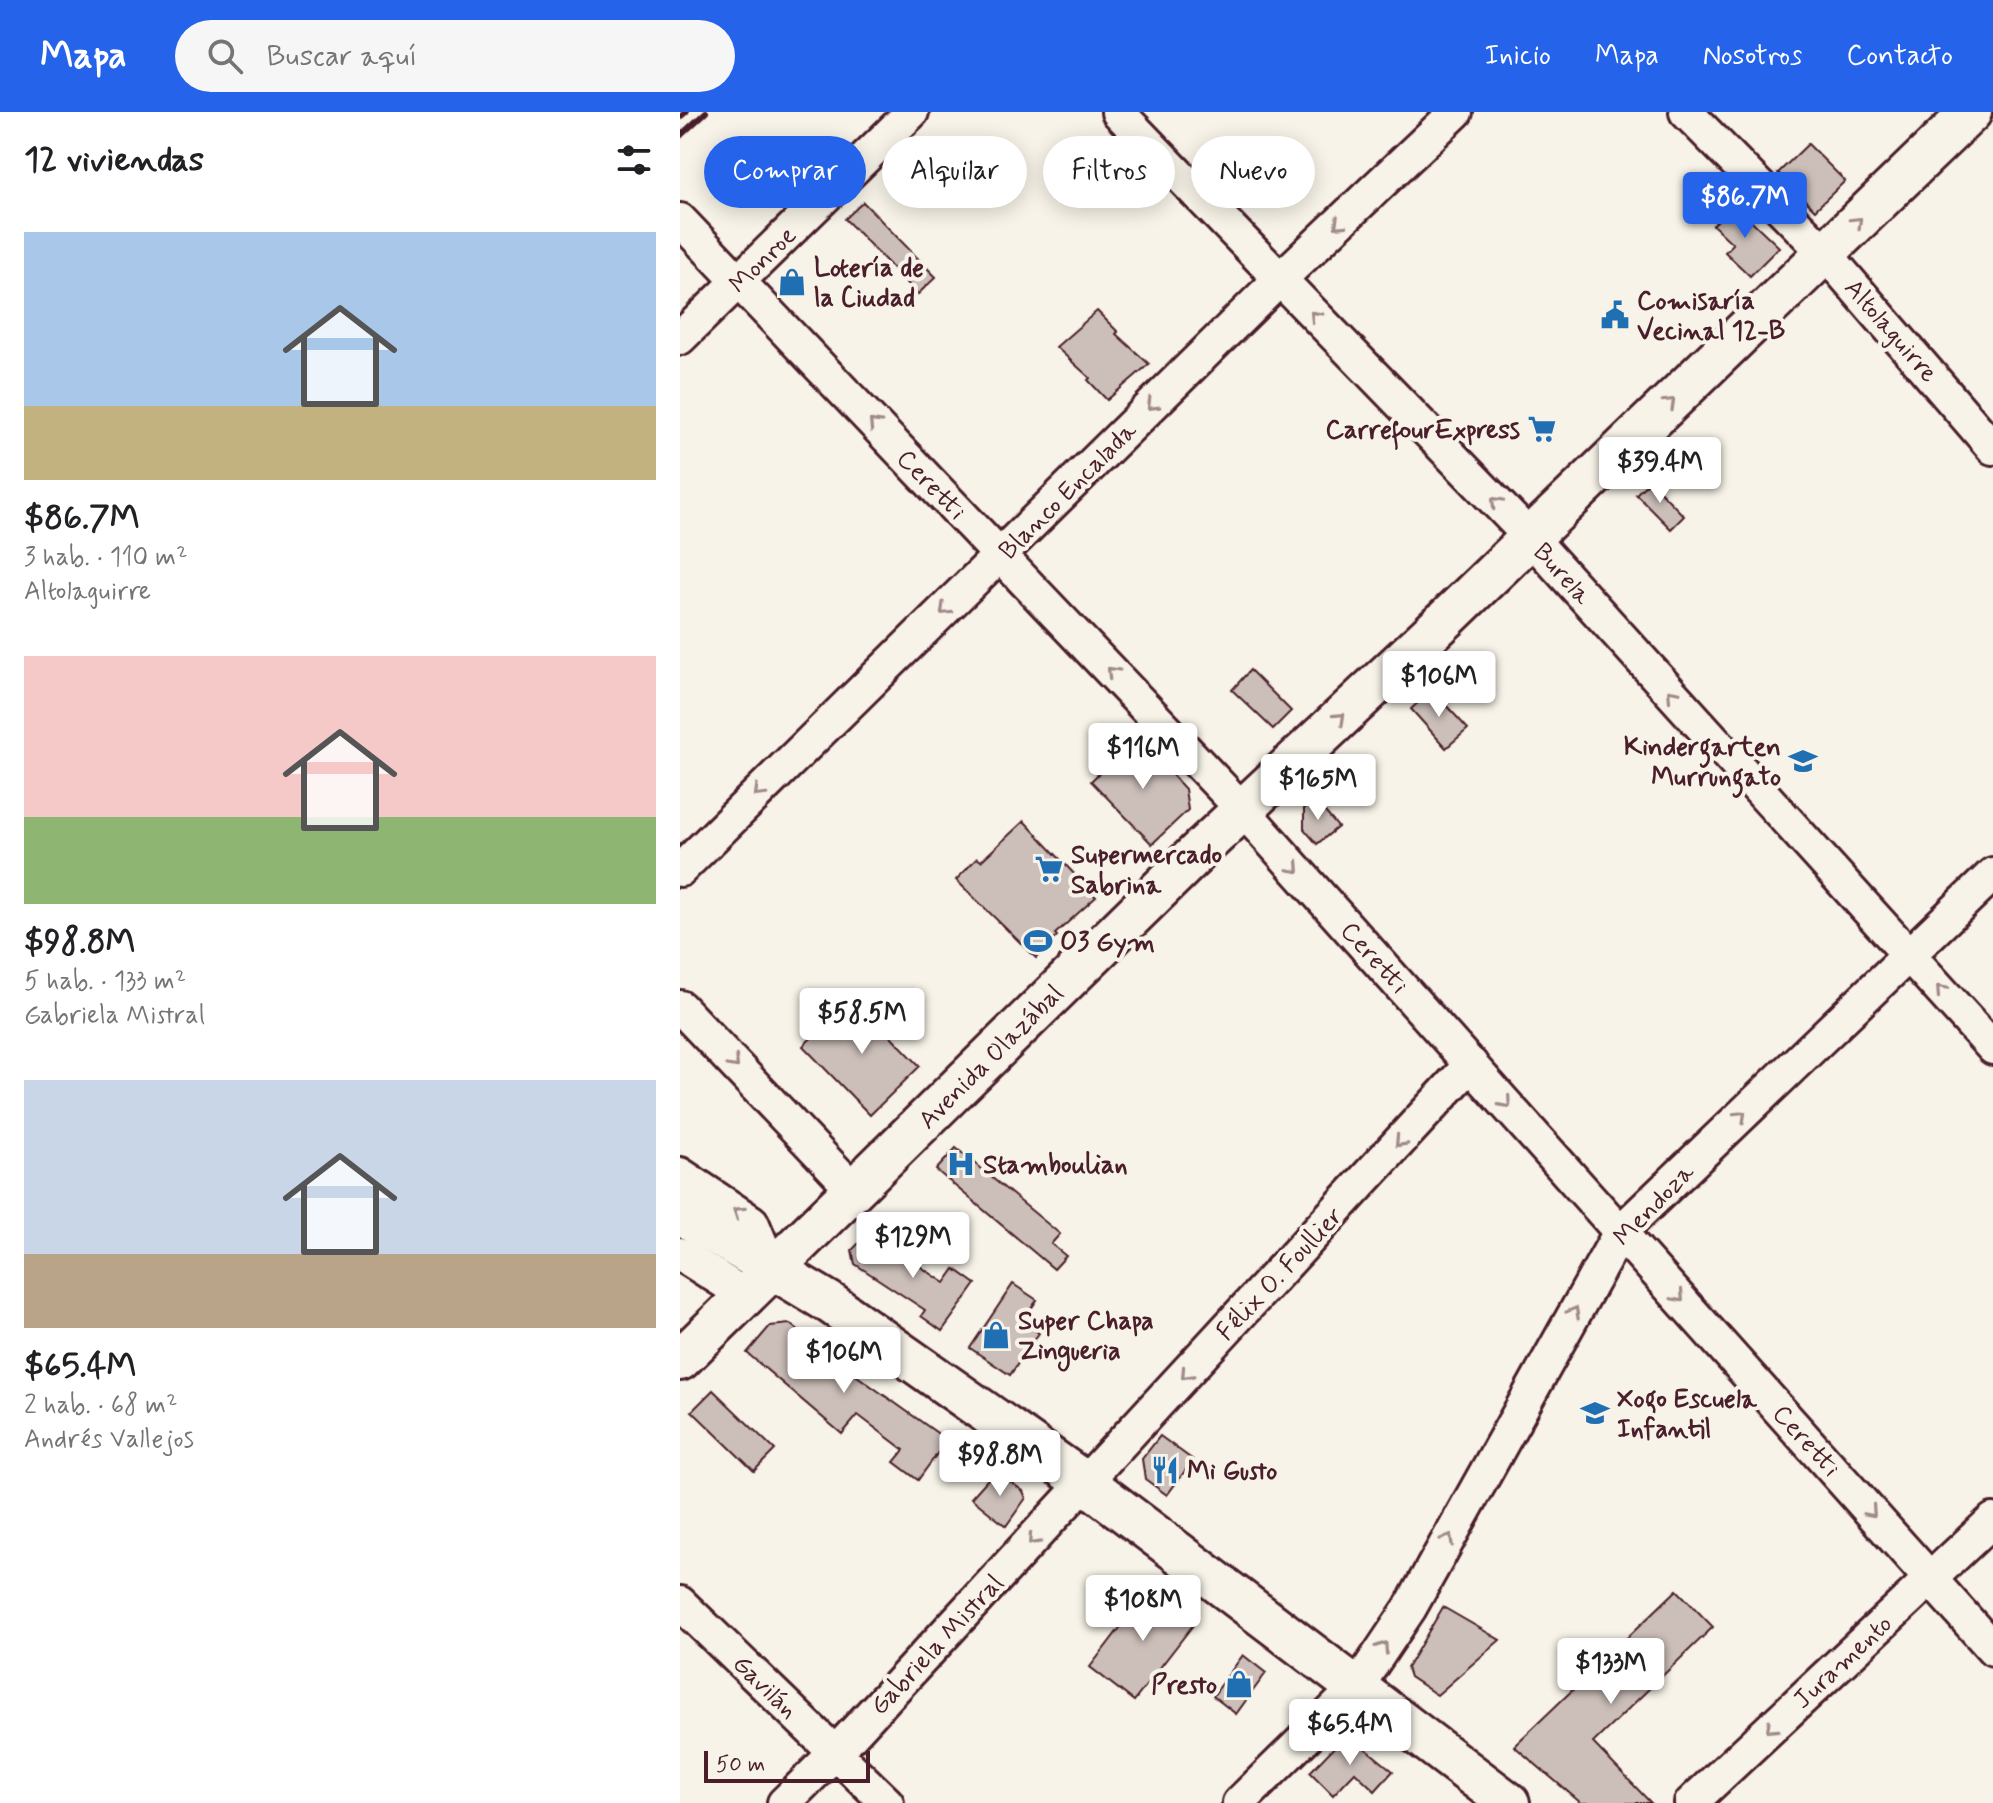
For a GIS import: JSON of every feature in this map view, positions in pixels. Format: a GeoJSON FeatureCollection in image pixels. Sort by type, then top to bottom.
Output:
{"type":"FeatureCollection","features":[{"type":"Feature","properties":{"kind":"main road","name":"Avenida Olazábal"},"geometry":{"type":"LineString","coordinates":[[680,1360],[1243,810],[1531,538],[1971,112]]}},
{"type":"Feature","properties":{"kind":"main road"},"geometry":{"type":"LineString","coordinates":[[680,1213],[758,1283],[830,1303],[1086,1483],[1509,1803]]}},
{"type":"Feature","properties":{"kind":"street","name":"Monroe"},"geometry":{"type":"LineString","coordinates":[[680,338],[912,112]]}},
{"type":"Feature","properties":{"kind":"street","name":"Burela"},"geometry":{"type":"LineString","coordinates":[[1118,112],[1531,538],[1993,1048]]}},
{"type":"Feature","properties":{"kind":"street","name":"Blanco Encalada"},"geometry":{"type":"LineString","coordinates":[[680,870],[1280,279],[1456,112]]}},
{"type":"Feature","properties":{"kind":"street","name":"Altolaguirre"},"geometry":{"type":"LineString","coordinates":[[1686,112],[1825,253],[1993,448]]}},
{"type":"Feature","properties":{"kind":"street","name":"Ceretti"},"geometry":{"type":"LineString","coordinates":[[680,196],[725,246],[739,283]]}},
{"type":"Feature","properties":{"kind":"street","name":"Ceretti"},"geometry":{"type":"LineString","coordinates":[[680,220],[1243,810],[1993,1649]]}},
{"type":"Feature","properties":{"kind":"street","name":"Ceretti"},"geometry":{"type":"LineString","coordinates":[[680,242],[703,268],[739,283]]}},
{"type":"Feature","properties":{"kind":"street","name":"Mendoza"},"geometry":{"type":"LineString","coordinates":[[1239,1803],[1357,1687],[1410,1608],[1620,1232],[1993,874]]}},
{"type":"Feature","properties":{"kind":"street"},"geometry":{"type":"LineString","coordinates":[[680,1007],[854,1190]]}},
{"type":"Feature","properties":{"kind":"street","name":"Félix O. Foullier"},"geometry":{"type":"LineString","coordinates":[[1086,1483],[1471,1064]]}},
{"type":"Feature","properties":{"kind":"street"},"geometry":{"type":"LineString","coordinates":[[680,1174],[752,1222],[758,1283],[680,1254]]}},
{"type":"Feature","properties":{"kind":"street","name":"Gabriela Mistral"},"geometry":{"type":"LineString","coordinates":[[784,1803],[835,1753],[1086,1483]]}},
{"type":"Feature","properties":{"kind":"street","name":"Juramento"},"geometry":{"type":"LineString","coordinates":[[1691,1803],[1993,1520]]}},
{"type":"Feature","properties":{"kind":"street","name":"Gavilán"},"geometry":{"type":"LineString","coordinates":[[680,1603],[887,1803]]}},
{"type":"Feature","properties":{"kind":"building"},"geometry":{"type":"Polygon","coordinates":[[[1808,144],[1845,181],[1815,210],[1778,173],[1808,144]]]}},
{"type":"Feature","properties":{"kind":"building"},"geometry":{"type":"Polygon","coordinates":[[[1734,204],[1779,247],[1750,276],[1725,252],[1733,244],[1713,225],[1734,204]]]}},
{"type":"Feature","properties":{"kind":"building"},"geometry":{"type":"Polygon","coordinates":[[[866,205],[936,277],[918,294],[845,219],[857,208],[866,208],[866,205]]]}},
{"type":"Feature","properties":{"kind":"building"},"geometry":{"type":"Polygon","coordinates":[[[1097,311],[1118,332],[1116,334],[1149,364],[1107,400],[1088,380],[1090,378],[1056,347],[1097,311]]]}},
{"type":"Feature","properties":{"kind":"building"},"geometry":{"type":"Polygon","coordinates":[[[1650,481],[1684,516],[1671,529],[1636,494],[1650,481]]]}},
{"type":"Feature","properties":{"kind":"building"},"geometry":{"type":"Polygon","coordinates":[[[1250,670],[1291,711],[1273,729],[1232,690],[1250,670]]]}},
{"type":"Feature","properties":{"kind":"building"},"geometry":{"type":"Polygon","coordinates":[[[1432,690],[1468,729],[1446,748],[1411,709],[1432,690]]]}},
{"type":"Feature","properties":{"kind":"building"},"geometry":{"type":"Polygon","coordinates":[[[1137,737],[1185,789],[1188,810],[1152,844],[1091,781],[1137,737]]]}},
{"type":"Feature","properties":{"kind":"building"},"geometry":{"type":"Polygon","coordinates":[[[1314,799],[1338,827],[1317,844],[1304,829],[1304,808],[1314,799]]]}},
{"type":"Feature","properties":{"kind":"building"},"geometry":{"type":"Polygon","coordinates":[[[1024,821],[1096,897],[1055,934],[1057,936],[1036,958],[956,880],[977,858],[981,861],[1024,821]]]}},
{"type":"Feature","properties":{"kind":"building"},"geometry":{"type":"Polygon","coordinates":[[[853,997],[920,1066],[870,1115],[803,1046],[853,997]]]}},
{"type":"Feature","properties":{"kind":"building"},"geometry":{"type":"Polygon","coordinates":[[[956,1148],[1060,1234],[1051,1244],[1066,1256],[1054,1269],[936,1170],[956,1148]]]}},
{"type":"Feature","properties":{"kind":"building"},"geometry":{"type":"Polygon","coordinates":[[[873,1229],[903,1255],[945,1283],[955,1269],[976,1284],[942,1331],[921,1316],[925,1310],[855,1264],[852,1250],[873,1229]]]}},
{"type":"Feature","properties":{"kind":"building","name":"Super Chapa Zingueria"},"geometry":{"type":"Polygon","coordinates":[[[1013,1284],[1037,1300],[1022,1322],[1039,1333],[1010,1375],[970,1348],[1013,1284]]]}},
{"type":"Feature","properties":{"kind":"building"},"geometry":{"type":"Polygon","coordinates":[[[790,1324],[829,1356],[947,1440],[918,1480],[894,1462],[904,1450],[858,1415],[842,1434],[747,1353],[770,1326],[790,1324]]]}},
{"type":"Feature","properties":{"kind":"building"},"geometry":{"type":"Polygon","coordinates":[[[713,1390],[775,1450],[754,1471],[692,1411],[713,1390]]]}},
{"type":"Feature","properties":{"kind":"building","name":"Mi Gusto"},"geometry":{"type":"Polygon","coordinates":[[[1160,1436],[1193,1460],[1167,1495],[1145,1479],[1142,1459],[1160,1436]]]}},
{"type":"Feature","properties":{"kind":"building"},"geometry":{"type":"Polygon","coordinates":[[[995,1471],[1023,1491],[1026,1498],[1006,1526],[971,1498],[995,1471]]]}},
{"type":"Feature","properties":{"kind":"building"},"geometry":{"type":"Polygon","coordinates":[[[1152,1586],[1197,1620],[1134,1701],[1090,1667],[1152,1586]]]}},
{"type":"Feature","properties":{"kind":"building"},"geometry":{"type":"Polygon","coordinates":[[[1677,1590],[1713,1627],[1593,1743],[1651,1803],[1581,1803],[1514,1746],[1677,1590]]]}},
{"type":"Feature","properties":{"kind":"building"},"geometry":{"type":"Polygon","coordinates":[[[1443,1607],[1500,1640],[1437,1695],[1410,1677],[1407,1668],[1443,1607]]]}},
{"type":"Feature","properties":{"kind":"building","name":"Presto"},"geometry":{"type":"Polygon","coordinates":[[[1243,1655],[1266,1673],[1236,1714],[1213,1696],[1243,1655]]]}},
{"type":"Feature","properties":{"kind":"building"},"geometry":{"type":"Polygon","coordinates":[[[1342,1739],[1356,1741],[1393,1771],[1375,1791],[1355,1772],[1333,1795],[1310,1772],[1342,1739]]]}},
{"type":"Feature","properties":{"kind":"railway"},"geometry":{"type":"LineString","coordinates":[[680,117],[686,112]]}},
{"type":"Feature","properties":{"kind":"railway"},"geometry":{"type":"LineString","coordinates":[[680,136],[706,112]]}},
{"type":"Feature","properties":{"kind":"place","name":"Lotería de la Ciudad"},"geometry":{"type":"Point","coordinates":[792,282]}},
{"type":"Feature","properties":{"kind":"place","name":"Comisaría Vecinal 12-B"},"geometry":{"type":"Point","coordinates":[1615,315]}},
{"type":"Feature","properties":{"kind":"place","name":"CarrefourExpress"},"geometry":{"type":"Point","coordinates":[1542,429]}},
{"type":"Feature","properties":{"kind":"place","name":"Kindergarten Murrungato"},"geometry":{"type":"Point","coordinates":[1803,761]}},
{"type":"Feature","properties":{"kind":"place","name":"Supermercado Sabrina"},"geometry":{"type":"Point","coordinates":[1049,869]}},
{"type":"Feature","properties":{"kind":"place","name":"O3 Gym"},"geometry":{"type":"Point","coordinates":[1038,941]}},
{"type":"Feature","properties":{"kind":"place","name":"Stamboulian"},"geometry":{"type":"Point","coordinates":[961,1164]}},
{"type":"Feature","properties":{"kind":"place","name":"Super Chapa Zingueria"},"geometry":{"type":"Point","coordinates":[996,1335]}},
{"type":"Feature","properties":{"kind":"place","name":"Xogo Escuela Infantil"},"geometry":{"type":"Point","coordinates":[1595,1413]}},
{"type":"Feature","properties":{"kind":"place","name":"Mi Gusto"},"geometry":{"type":"Point","coordinates":[1165,1470]}},
{"type":"Feature","properties":{"kind":"place","name":"Presto"},"geometry":{"type":"Point","coordinates":[1239,1684]}}]}
